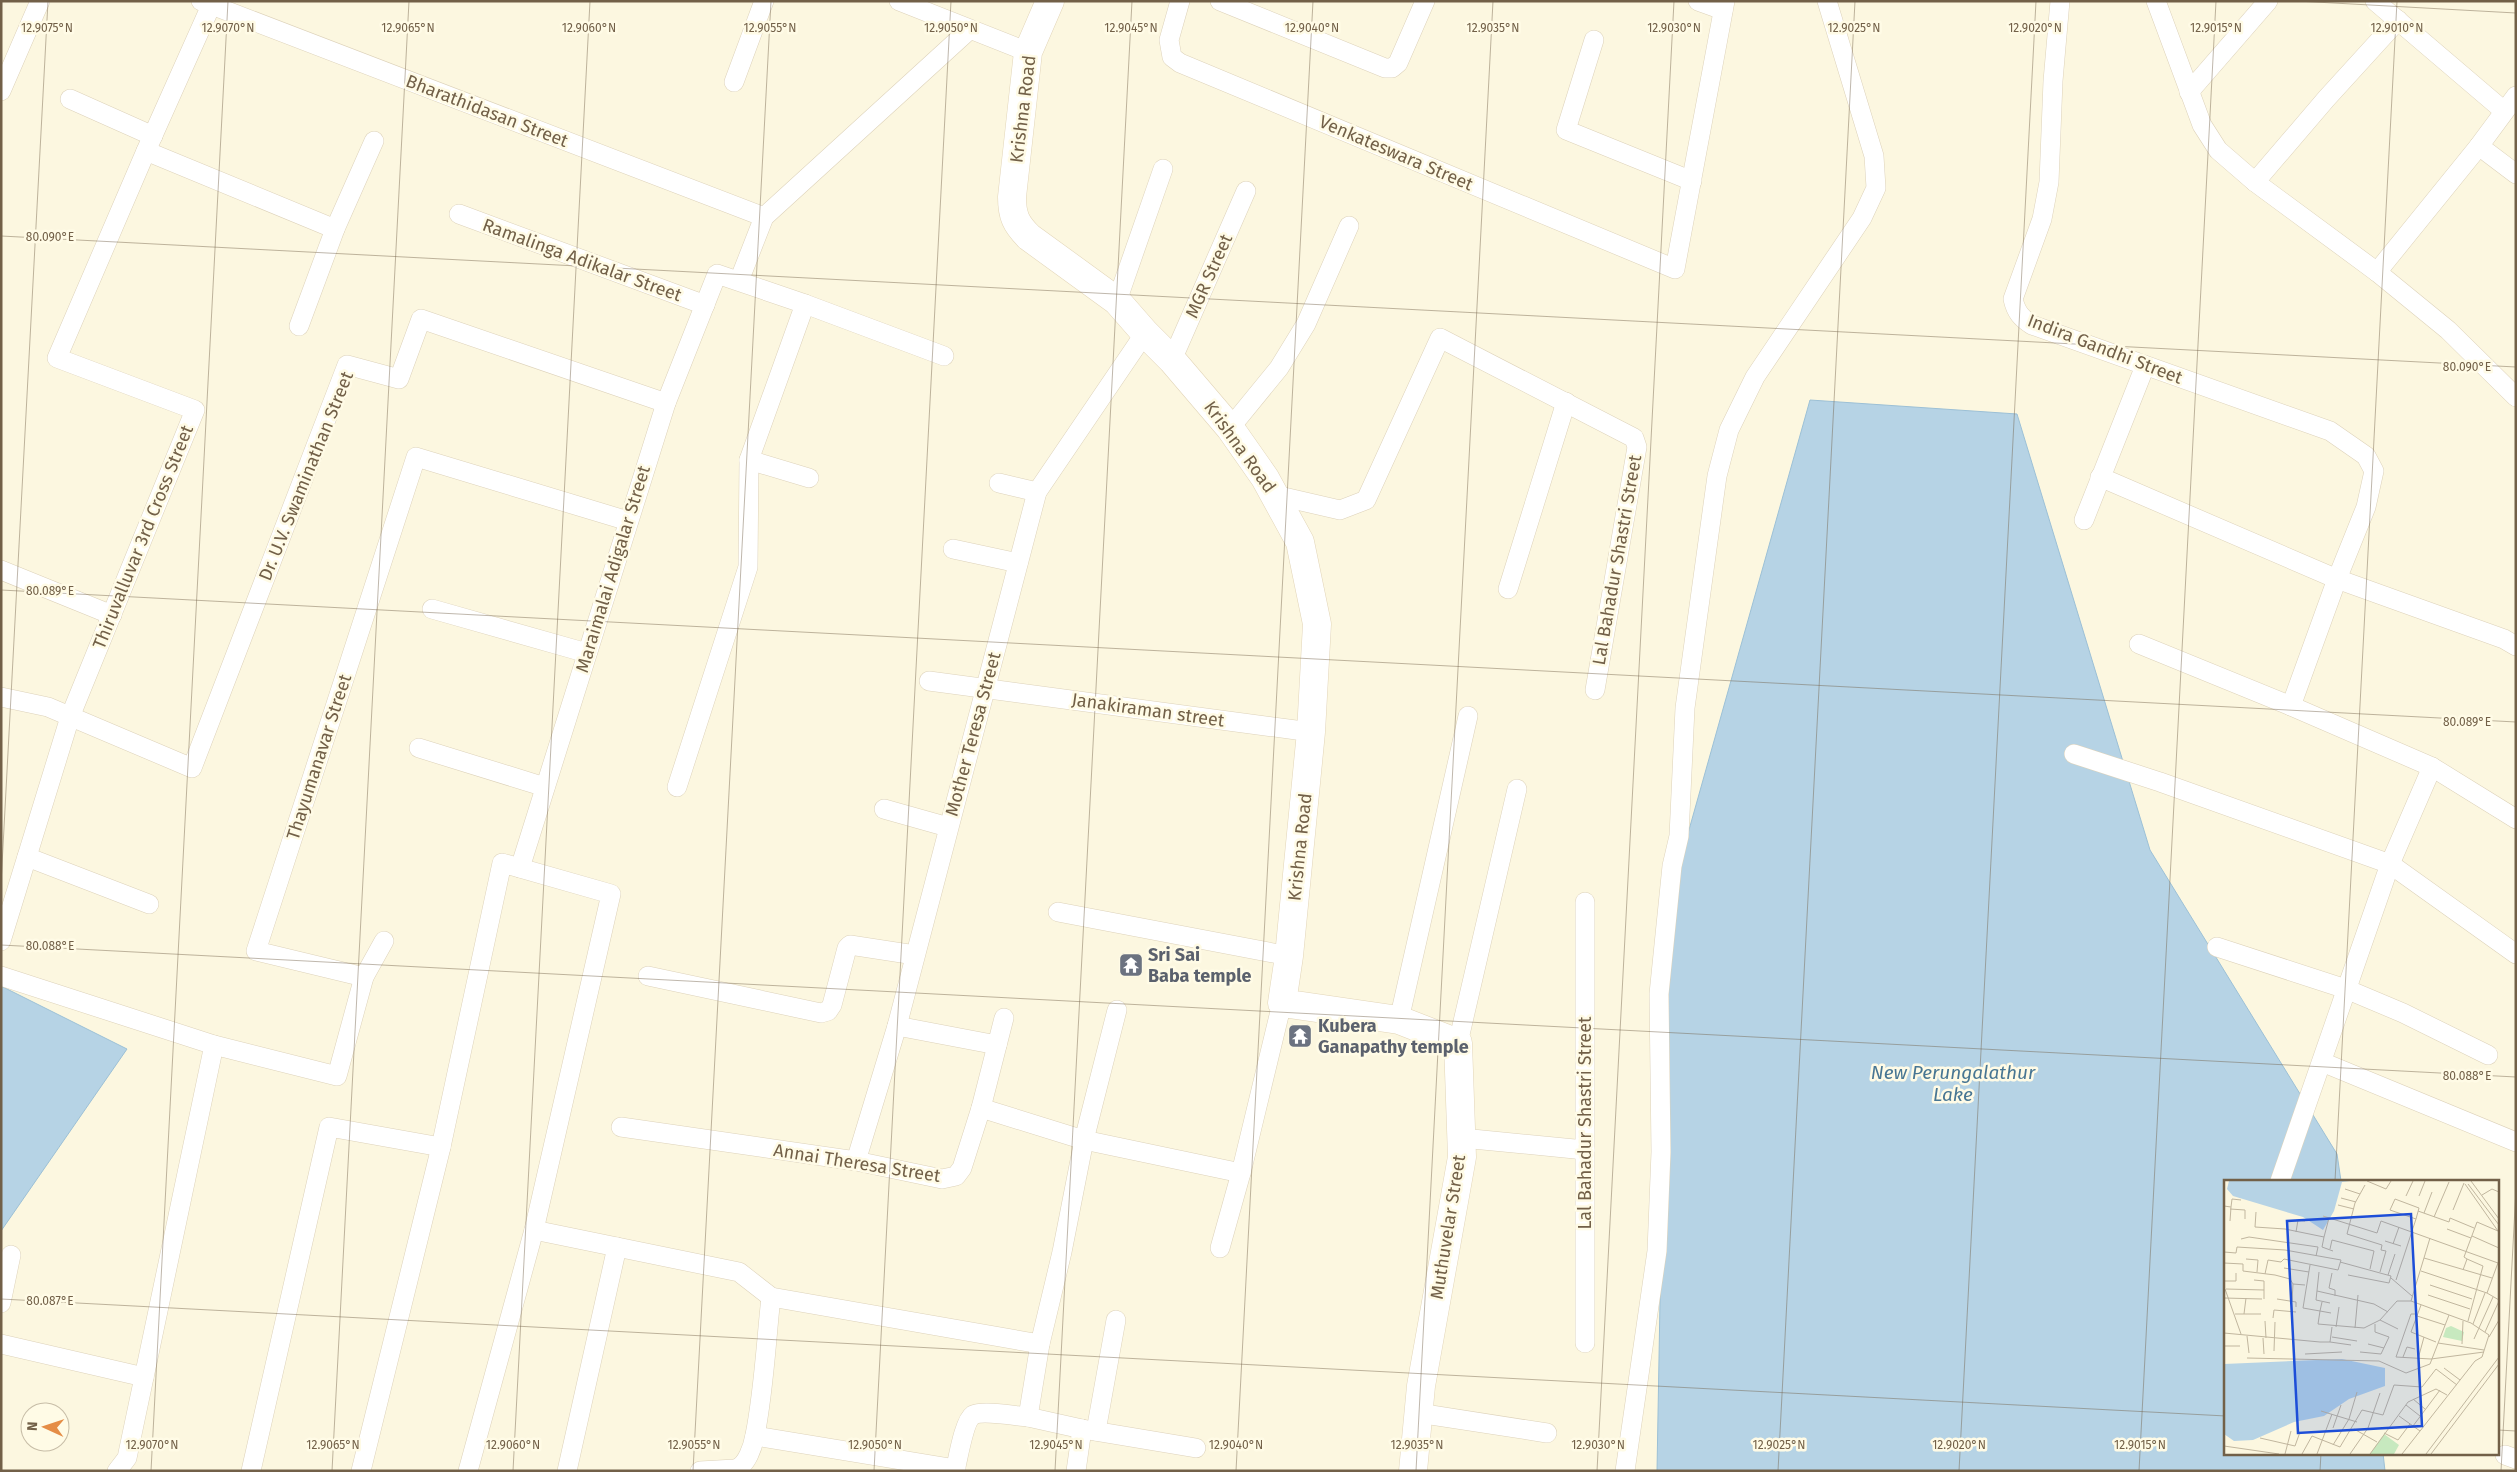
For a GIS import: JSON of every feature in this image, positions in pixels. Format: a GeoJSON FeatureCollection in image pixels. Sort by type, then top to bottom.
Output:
{"type":"FeatureCollection","features":[{"type":"Feature","properties":{"kind":"street"},"geometry":{"type":"LineString","coordinates":[[1,90],[40,1]]}},
{"type":"Feature","properties":{"kind":"street"},"geometry":{"type":"LineString","coordinates":[[734,82],[764,1]]}},
{"type":"Feature","properties":{"kind":"street"},"geometry":{"type":"LineString","coordinates":[[899,1],[1028,52]]}},
{"type":"Feature","properties":{"kind":"street","name":"Krishna Road"},"geometry":{"type":"LineString","coordinates":[[1050,1],[1028,52],[1012,197],[1012,214],[1018,226],[1029,237],[1117,301],[1172,360],[1230,428],[1265,478],[1300,542],[1317,624],[1311,732],[1289,956],[1282,1003]]}},
{"type":"Feature","properties":{"kind":"street","name":"Venkateswara Street"},"geometry":{"type":"LineString","coordinates":[[1180,1],[1169,40],[1172,57],[1180,62],[1675,269],[1692,181]]}},
{"type":"Feature","properties":{"kind":"street"},"geometry":{"type":"LineString","coordinates":[[1220,1],[1385,68],[1392,68],[1398,63],[1425,1]]}},
{"type":"Feature","properties":{"kind":"street"},"geometry":{"type":"LineString","coordinates":[[1594,40],[1566,130],[1692,181],[1724,6],[1698,1]]}},
{"type":"Feature","properties":{"kind":"street"},"geometry":{"type":"LineString","coordinates":[[1625,1471],[1657,1251],[1661,1152],[1659,994],[1672,866],[1679,836],[1685,708],[1717,476],[1729,430],[1755,377],[1862,218],[1876,188],[1874,156],[1827,1]]}},
{"type":"Feature","properties":{"kind":"street","name":"Indira Gandhi Street"},"geometry":{"type":"LineString","coordinates":[[2060,1],[2053,81],[2049,182],[2042,219],[2013,299],[2016,310],[2023,320],[2032,325],[2330,431],[2366,456],[2374,471],[2366,507],[2337,578],[2291,706]]}},
{"type":"Feature","properties":{"kind":"street"},"geometry":{"type":"LineString","coordinates":[[2156,1],[2202,125],[2218,150],[2255,182],[2376,272],[2448,330],[2516,397]]}},
{"type":"Feature","properties":{"kind":"street"},"geometry":{"type":"LineString","coordinates":[[2189,92],[2268,1]]}},
{"type":"Feature","properties":{"kind":"street"},"geometry":{"type":"LineString","coordinates":[[2375,1],[2504,111]]}},
{"type":"Feature","properties":{"kind":"street"},"geometry":{"type":"LineString","coordinates":[[149,143],[208,3]]}},
{"type":"Feature","properties":{"kind":"street","name":"Bharathidasan Street"},"geometry":{"type":"LineString","coordinates":[[208,3],[764,217]]}},
{"type":"Feature","properties":{"kind":"street"},"geometry":{"type":"LineString","coordinates":[[2255,182],[2326,99],[2398,20]]}},
{"type":"Feature","properties":{"kind":"street"},"geometry":{"type":"LineString","coordinates":[[944,356],[739,281],[764,217],[969,30]]}},
{"type":"Feature","properties":{"kind":"street"},"geometry":{"type":"LineString","coordinates":[[2376,272],[2479,146],[2516,96]]}},
{"type":"Feature","properties":{"kind":"street"},"geometry":{"type":"LineString","coordinates":[[70,99],[149,143],[335,229]]}},
{"type":"Feature","properties":{"kind":"street"},"geometry":{"type":"LineString","coordinates":[[300,326],[335,229],[374,141]]}},
{"type":"Feature","properties":{"kind":"street","name":"Thiruvalluvar 3rd Cross Street"},"geometry":{"type":"LineString","coordinates":[[1,942],[70,717],[195,410],[57,358],[149,143]]}},
{"type":"Feature","properties":{"kind":"street"},"geometry":{"type":"LineString","coordinates":[[2479,146],[2516,174]]}},
{"type":"Feature","properties":{"kind":"street"},"geometry":{"type":"LineString","coordinates":[[1117,301],[1163,169]]}},
{"type":"Feature","properties":{"kind":"street","name":"MGR Street"},"geometry":{"type":"LineString","coordinates":[[1172,360],[1246,191]]}},
{"type":"Feature","properties":{"kind":"street","name":"Ramalinga Adikalar Street"},"geometry":{"type":"LineString","coordinates":[[459,214],[705,305]]}},
{"type":"Feature","properties":{"kind":"street"},"geometry":{"type":"LineString","coordinates":[[1230,428],[1280,368],[1306,324],[1349,226]]}},
{"type":"Feature","properties":{"kind":"street","name":"Maraimalai Adigalar Street"},"geometry":{"type":"LineString","coordinates":[[520,868],[666,403],[717,274],[739,281]]}},
{"type":"Feature","properties":{"kind":"street"},"geometry":{"type":"LineString","coordinates":[[677,787],[748,567],[749,460],[805,304]]}},
{"type":"Feature","properties":{"kind":"street","name":"Dr. U.V. Swaminathan Street"},"geometry":{"type":"LineString","coordinates":[[70,717],[192,768],[347,365],[399,379],[421,319],[666,403]]}},
{"type":"Feature","properties":{"kind":"street","name":"Mother Teresa Street"},"geometry":{"type":"LineString","coordinates":[[856,1161],[897,1026],[1037,492],[1145,333]]}},
{"type":"Feature","properties":{"kind":"street"},"geometry":{"type":"LineString","coordinates":[[1275,495],[1340,510],[1366,500],[1440,338],[1566,402],[1508,589]]}},
{"type":"Feature","properties":{"kind":"street"},"geometry":{"type":"LineString","coordinates":[[2084,520],[2145,366]]}},
{"type":"Feature","properties":{"kind":"street","name":"Lal Bahadur Shastri Street"},"geometry":{"type":"LineString","coordinates":[[1566,402],[1628,434],[1634,438],[1637,447],[1595,690]]}},
{"type":"Feature","properties":{"kind":"street","name":"Thayumanavar Street"},"geometry":{"type":"LineString","coordinates":[[364,977],[256,951],[416,456],[628,521]]}},
{"type":"Feature","properties":{"kind":"street"},"geometry":{"type":"LineString","coordinates":[[749,460],[809,478]]}},
{"type":"Feature","properties":{"kind":"street"},"geometry":{"type":"LineString","coordinates":[[2100,478],[2337,578],[2504,639],[2516,646]]}},
{"type":"Feature","properties":{"kind":"street"},"geometry":{"type":"LineString","coordinates":[[999,483],[1037,492]]}},
{"type":"Feature","properties":{"kind":"street"},"geometry":{"type":"LineString","coordinates":[[952,549],[1018,563]]}},
{"type":"Feature","properties":{"kind":"street"},"geometry":{"type":"LineString","coordinates":[[1,570],[112,615]]}},
{"type":"Feature","properties":{"kind":"street"},"geometry":{"type":"LineString","coordinates":[[432,609],[587,654]]}},
{"type":"Feature","properties":{"kind":"street"},"geometry":{"type":"LineString","coordinates":[[2139,644],[2291,706],[2432,767],[2514,812]]}},
{"type":"Feature","properties":{"kind":"street","name":"Janakiraman street"},"geometry":{"type":"LineString","coordinates":[[929,681],[1311,732]]}},
{"type":"Feature","properties":{"kind":"street"},"geometry":{"type":"LineString","coordinates":[[1,697],[48,707],[70,717]]}},
{"type":"Feature","properties":{"kind":"street"},"geometry":{"type":"LineString","coordinates":[[1399,1020],[1468,716]]}},
{"type":"Feature","properties":{"kind":"street"},"geometry":{"type":"LineString","coordinates":[[419,748],[545,787]]}},
{"type":"Feature","properties":{"kind":"street"},"geometry":{"type":"LineString","coordinates":[[2074,754],[2160,782],[2390,864],[2516,954]]}},
{"type":"Feature","properties":{"kind":"street"},"geometry":{"type":"LineString","coordinates":[[2280,1180],[2390,864],[2432,767]]}},
{"type":"Feature","properties":{"kind":"street"},"geometry":{"type":"LineString","coordinates":[[1220,1248],[1241,1173],[1282,1003],[1399,1020],[1458,1044],[1517,789]]}},
{"type":"Feature","properties":{"kind":"street"},"geometry":{"type":"LineString","coordinates":[[884,810],[948,827]]}},
{"type":"Feature","properties":{"kind":"street"},"geometry":{"type":"LineString","coordinates":[[27,858],[149,904]]}},
{"type":"Feature","properties":{"kind":"street"},"geometry":{"type":"LineString","coordinates":[[361,1471],[441,1147],[502,863],[611,894],[534,1230],[468,1471]]}},
{"type":"Feature","properties":{"kind":"street","name":"Lal Bahadur Shastri Street"},"geometry":{"type":"LineString","coordinates":[[1586,902],[1586,1343]]}},
{"type":"Feature","properties":{"kind":"street"},"geometry":{"type":"LineString","coordinates":[[1058,912],[1289,956]]}},
{"type":"Feature","properties":{"kind":"street"},"geometry":{"type":"LineString","coordinates":[[1,976],[214,1045],[337,1076],[364,977],[384,942]]}},
{"type":"Feature","properties":{"kind":"street"},"geometry":{"type":"LineString","coordinates":[[648,976],[821,1013],[828,1011],[832,1005],[847,948],[850,945],[915,956]]}},
{"type":"Feature","properties":{"kind":"street"},"geometry":{"type":"LineString","coordinates":[[2217,947],[2346,989],[2403,1012],[2488,1054]]}},
{"type":"Feature","properties":{"kind":"street"},"geometry":{"type":"LineString","coordinates":[[1028,1417],[1040,1344],[1062,1252],[1084,1140],[1118,1010]]}},
{"type":"Feature","properties":{"kind":"street","name":"Annai Theresa Street"},"geometry":{"type":"LineString","coordinates":[[621,1126],[856,1161],[942,1179],[956,1176],[962,1168],[982,1108],[1004,1018]]}},
{"type":"Feature","properties":{"kind":"street"},"geometry":{"type":"LineString","coordinates":[[897,1026],[997,1045]]}},
{"type":"Feature","properties":{"kind":"street","name":"Muthuvelar Street"},"geometry":{"type":"LineString","coordinates":[[1413,1471],[1421,1386],[1462,1157],[1458,1044]]}},
{"type":"Feature","properties":{"kind":"street"},"geometry":{"type":"LineString","coordinates":[[117,1471],[127,1458],[214,1045]]}},
{"type":"Feature","properties":{"kind":"street"},"geometry":{"type":"LineString","coordinates":[[2322,1062],[2516,1142]]}},
{"type":"Feature","properties":{"kind":"street"},"geometry":{"type":"LineString","coordinates":[[982,1108],[1084,1140],[1241,1173]]}},
{"type":"Feature","properties":{"kind":"street"},"geometry":{"type":"LineString","coordinates":[[251,1471],[329,1127],[441,1147]]}},
{"type":"Feature","properties":{"kind":"street"},"geometry":{"type":"LineString","coordinates":[[1462,1138],[1586,1150]]}},
{"type":"Feature","properties":{"kind":"street"},"geometry":{"type":"LineString","coordinates":[[534,1230],[739,1272],[771,1297],[1040,1344]]}},
{"type":"Feature","properties":{"kind":"street"},"geometry":{"type":"LineString","coordinates":[[567,1471],[617,1247]]}},
{"type":"Feature","properties":{"kind":"street"},"geometry":{"type":"LineString","coordinates":[[1,1303],[12,1255]]}},
{"type":"Feature","properties":{"kind":"street"},"geometry":{"type":"LineString","coordinates":[[700,1471],[741,1468],[755,1436],[771,1297]]}},
{"type":"Feature","properties":{"kind":"street"},"geometry":{"type":"LineString","coordinates":[[1076,1471],[1090,1430],[1116,1320]]}},
{"type":"Feature","properties":{"kind":"street"},"geometry":{"type":"LineString","coordinates":[[1,1344],[144,1377]]}},
{"type":"Feature","properties":{"kind":"street"},"geometry":{"type":"LineString","coordinates":[[755,1436],[956,1470],[967,1422],[973,1415],[982,1413],[1028,1417],[1090,1430],[1196,1448]]}},
{"type":"Feature","properties":{"kind":"street"},"geometry":{"type":"LineString","coordinates":[[1418,1413],[1547,1433]]}},
{"type":"Feature","properties":{"kind":"water","name":"New Perungalathur Lake"},"geometry":{"type":"Polygon","coordinates":[[[1810,400],[2017,414],[2150,850],[2337,1154],[2341,1180],[2224,1180],[2224,1454],[2383,1454],[2385,1471],[1657,1471],[1667,908],[1810,400]]]}},
{"type":"Feature","properties":{"kind":"water"},"geometry":{"type":"Polygon","coordinates":[[[1,986],[127,1049],[1,1231],[1,986]]]}},
{"type":"Feature","properties":{"kind":"place","name":"Sri Sai Baba temple"},"geometry":{"type":"Point","coordinates":[1131,965]}},
{"type":"Feature","properties":{"kind":"place","name":"Kubera Ganapathy temple"},"geometry":{"type":"Point","coordinates":[1300,1036]}}]}
